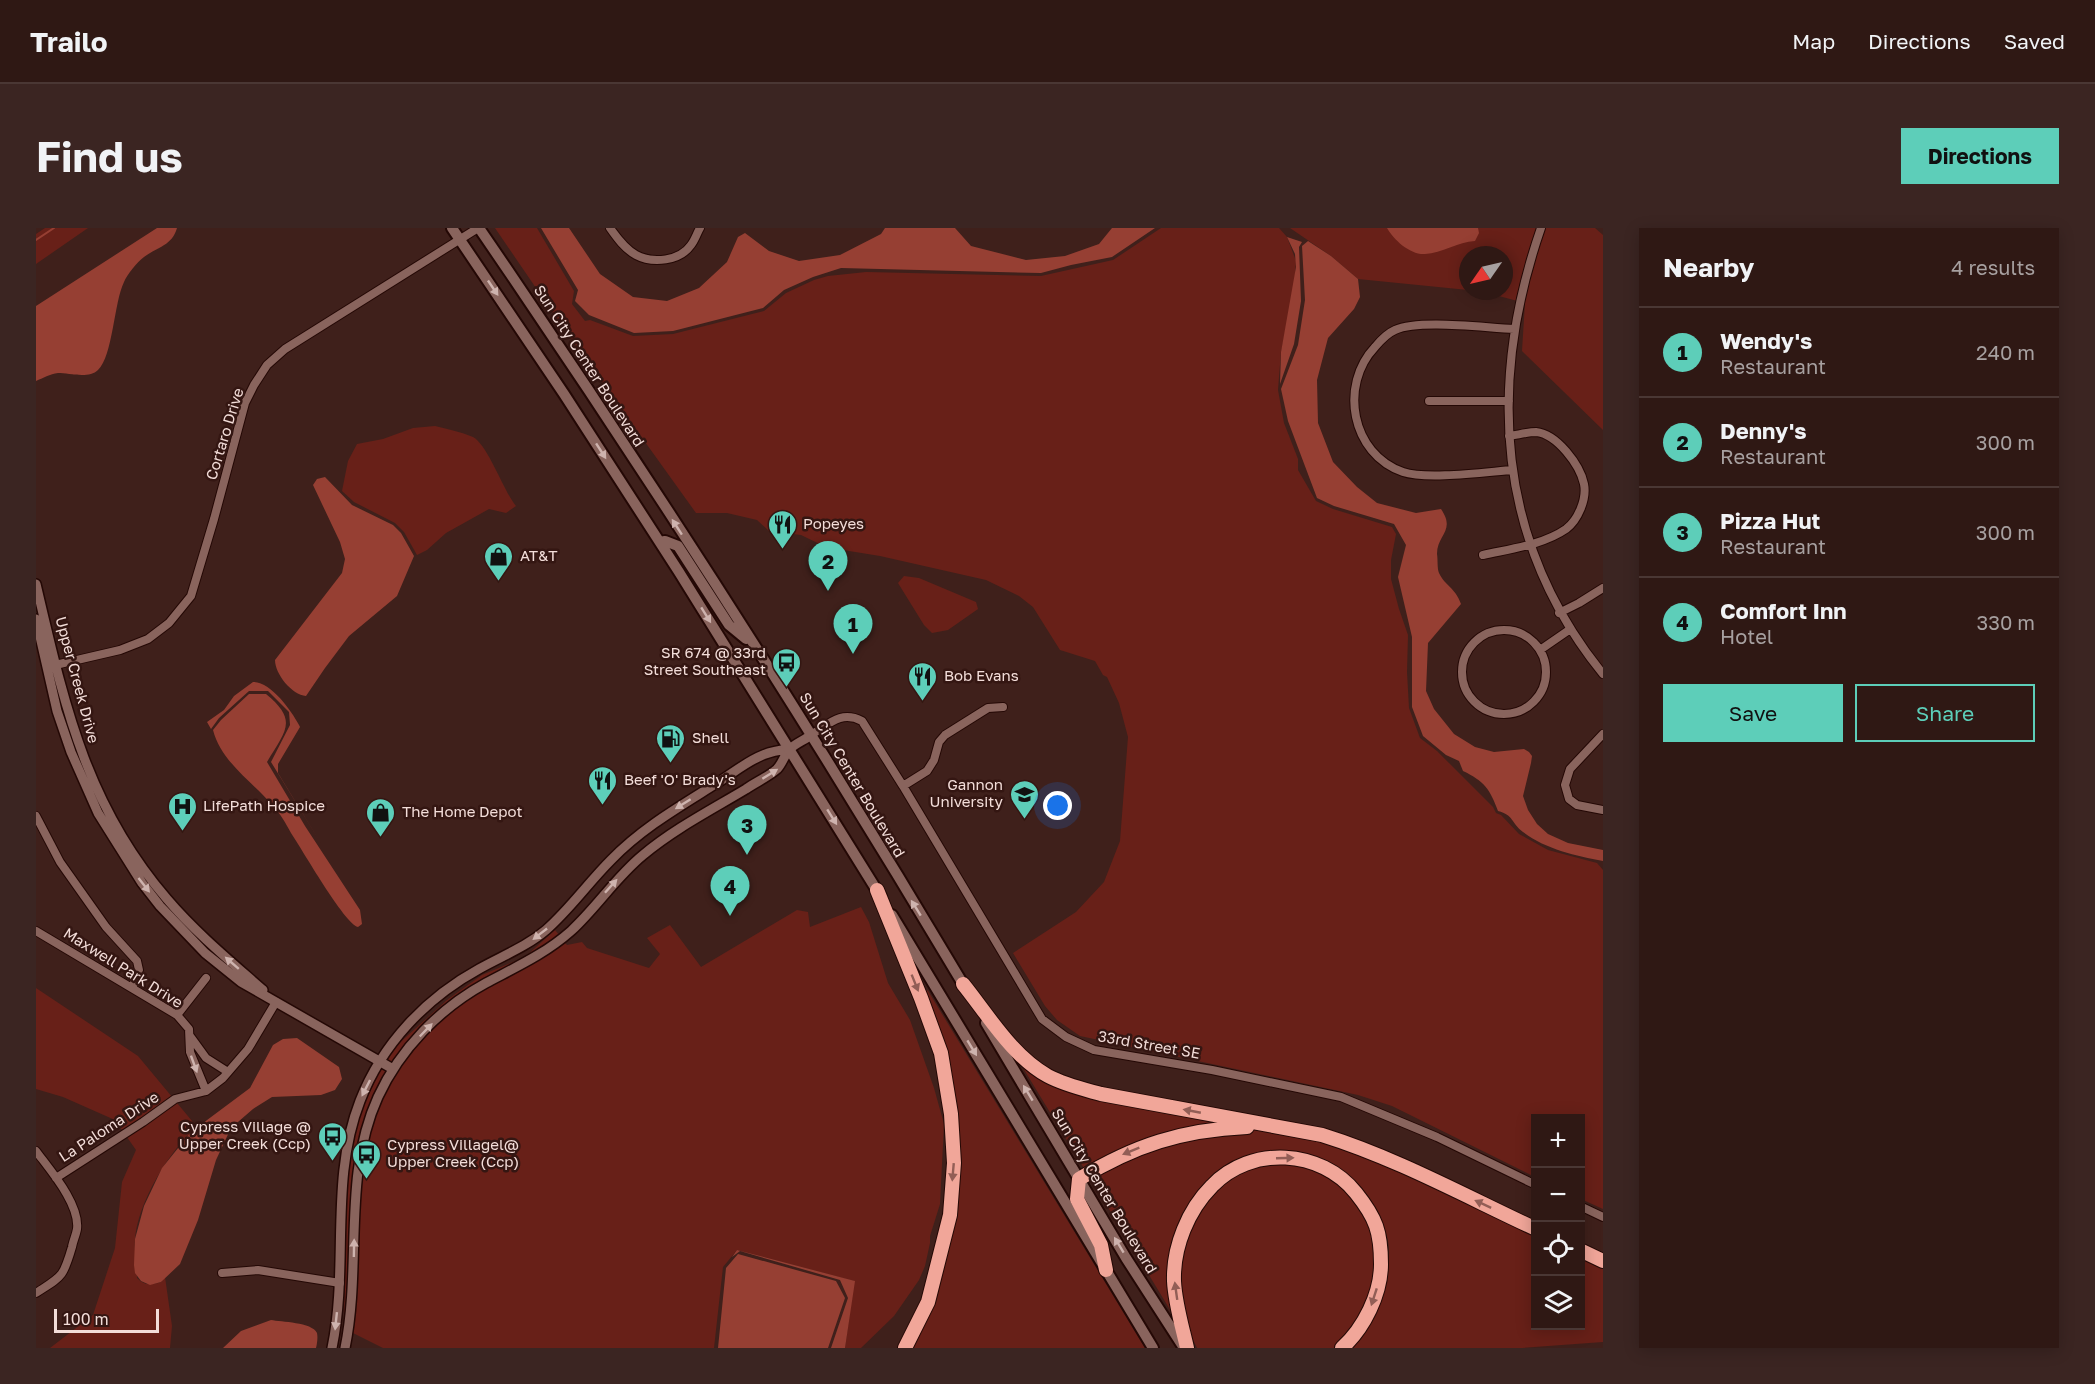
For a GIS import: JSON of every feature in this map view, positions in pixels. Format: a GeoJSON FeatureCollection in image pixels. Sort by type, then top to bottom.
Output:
{"type":"FeatureCollection","features":[{"type":"Feature","properties":{"kind":"highway"},"geometry":{"type":"LineString","coordinates":[[877,890],[941,1053],[951,1113],[954,1163],[950,1215],[928,1302],[905,1348]]}},
{"type":"Feature","properties":{"kind":"highway"},"geometry":{"type":"LineString","coordinates":[[963,984],[1014,1050],[1046,1075],[1072,1086],[1101,1094],[1322,1135],[1390,1160],[1531,1227]]}},
{"type":"Feature","properties":{"kind":"highway"},"geometry":{"type":"LineString","coordinates":[[1106,1270],[1101,1245],[1077,1199],[1079,1179],[1124,1153],[1182,1134],[1221,1128],[1270,1125]]}},
{"type":"Feature","properties":{"kind":"highway"},"geometry":{"type":"LineString","coordinates":[[1186,1348],[1174,1280],[1179,1244],[1191,1213],[1212,1186],[1247,1163],[1296,1157],[1325,1166],[1350,1185],[1372,1213],[1381,1246],[1381,1273],[1373,1304],[1351,1340],[1342,1348]]}},
{"type":"Feature","properties":{"kind":"highway"},"geometry":{"type":"LineString","coordinates":[[1585,1253],[1603,1262]]}},
{"type":"Feature","properties":{"kind":"main road"},"geometry":{"type":"LineString","coordinates":[[452,228],[660,542],[790,749],[1153,1348]]}},
{"type":"Feature","properties":{"kind":"main road","name":"Sun City Center Boulevard"},"geometry":{"type":"LineString","coordinates":[[478,228],[812,735],[1079,1179],[1186,1348]]}},
{"type":"Feature","properties":{"kind":"main road"},"geometry":{"type":"LineString","coordinates":[[660,542],[678,546],[729,625],[753,645]]}},
{"type":"Feature","properties":{"kind":"street","name":"Cortaro Drive"},"geometry":{"type":"LineString","coordinates":[[51,665],[120,650],[148,639],[169,623],[191,596],[245,403],[267,365],[285,349],[478,228]]}},
{"type":"Feature","properties":{"kind":"street"},"geometry":{"type":"LineString","coordinates":[[610,228],[634,254],[646,259],[671,260],[690,247],[700,228]]}},
{"type":"Feature","properties":{"kind":"street"},"geometry":{"type":"LineString","coordinates":[[1541,228],[1526,274],[1514,329],[1509,402],[1509,436],[1513,470],[1519,511],[1529,544],[1559,613],[1569,630],[1603,674]]}},
{"type":"Feature","properties":{"kind":"street"},"geometry":{"type":"LineString","coordinates":[[1513,470],[1427,475],[1404,472],[1380,460],[1363,440],[1353,398],[1363,359],[1394,330],[1415,325],[1514,329]]}},
{"type":"Feature","properties":{"kind":"street"},"geometry":{"type":"LineString","coordinates":[[1430,401],[1509,402]]}},
{"type":"Feature","properties":{"kind":"street"},"geometry":{"type":"LineString","coordinates":[[1483,555],[1529,544],[1567,528],[1582,508],[1584,484],[1574,461],[1560,444],[1538,432],[1509,436]]}},
{"type":"Feature","properties":{"kind":"street","name":"Upper Creek Drive"},"geometry":{"type":"LineString","coordinates":[[36,584],[57,711],[83,782],[98,813],[130,867],[160,906],[205,952],[241,982],[393,1069]]}},
{"type":"Feature","properties":{"kind":"street"},"geometry":{"type":"LineString","coordinates":[[1559,613],[1603,588]]}},
{"type":"Feature","properties":{"kind":"street","name":"Upper Creek Drive"},"geometry":{"type":"LineString","coordinates":[[36,619],[51,665]]}},
{"type":"Feature","properties":{"kind":"street"},"geometry":{"type":"LineString","coordinates":[[1509,630],[1526,637],[1540,650],[1546,668],[1544,687],[1533,703],[1526,708],[1517,712],[1499,714],[1481,708],[1468,694],[1462,677],[1464,658],[1474,642],[1490,632],[1509,630]]}},
{"type":"Feature","properties":{"kind":"street"},"geometry":{"type":"LineString","coordinates":[[1540,650],[1569,630]]}},
{"type":"Feature","properties":{"kind":"street"},"geometry":{"type":"LineString","coordinates":[[903,786],[927,771],[934,760],[939,742],[945,735],[988,708],[1003,707]]}},
{"type":"Feature","properties":{"kind":"street","name":"33rd Street SE"},"geometry":{"type":"LineString","coordinates":[[812,735],[843,717],[853,717],[862,721],[1042,1019],[1066,1037],[1094,1050],[1212,1070],[1341,1097],[1437,1137],[1531,1183]]}},
{"type":"Feature","properties":{"kind":"street"},"geometry":{"type":"LineString","coordinates":[[1603,734],[1570,769],[1565,785],[1569,799],[1577,806],[1603,810]]}},
{"type":"Feature","properties":{"kind":"street"},"geometry":{"type":"LineString","coordinates":[[332,1348],[340,1283],[341,1192],[344,1158],[352,1124],[361,1099],[380,1061],[414,1017],[463,978],[526,945],[545,931],[568,909],[609,861],[648,827],[761,756],[790,749],[812,735]]}},
{"type":"Feature","properties":{"kind":"street"},"geometry":{"type":"LineString","coordinates":[[345,1348],[353,1288],[356,1191],[360,1160],[378,1098],[393,1069],[411,1045],[438,1017],[484,984],[545,951],[571,931],[643,855],[690,822],[778,768],[790,749]]}},
{"type":"Feature","properties":{"kind":"street"},"geometry":{"type":"LineString","coordinates":[[36,816],[60,861],[99,918],[137,961],[139,970],[132,988]]}},
{"type":"Feature","properties":{"kind":"street","name":"Maxwell Park Drive"},"geometry":{"type":"LineString","coordinates":[[36,931],[177,1015],[189,1029],[190,1052],[206,1091]]}},
{"type":"Feature","properties":{"kind":"street"},"geometry":{"type":"LineString","coordinates":[[177,1015],[206,978]]}},
{"type":"Feature","properties":{"kind":"street","name":"La Paloma Drive"},"geometry":{"type":"LineString","coordinates":[[56,1178],[176,1099],[206,1091],[228,1072],[248,1049],[276,1002]]}},
{"type":"Feature","properties":{"kind":"street","name":"Maxwell Park Drive"},"geometry":{"type":"LineString","coordinates":[[189,1034],[206,1058],[228,1072]]}},
{"type":"Feature","properties":{"kind":"street"},"geometry":{"type":"LineString","coordinates":[[36,1151],[56,1178],[76,1212],[77,1228],[64,1271],[59,1278],[36,1293]]}},
{"type":"Feature","properties":{"kind":"street"},"geometry":{"type":"LineString","coordinates":[[1585,1208],[1603,1217]]}},
{"type":"Feature","properties":{"kind":"street"},"geometry":{"type":"LineString","coordinates":[[222,1273],[258,1270],[340,1283]]}},
{"type":"Feature","properties":{"kind":"shaded area"},"geometry":{"type":"Polygon","coordinates":[[[45,228],[88,228],[36,264],[36,234],[45,228]]]}},
{"type":"Feature","properties":{"kind":"shaded area"},"geometry":{"type":"Polygon","coordinates":[[[157,228],[177,228],[172,239],[141,259],[125,279],[107,353],[98,370],[84,375],[58,373],[36,381],[36,306],[157,228]]]}},
{"type":"Feature","properties":{"kind":"shaded area"},"geometry":{"type":"Polygon","coordinates":[[[495,228],[537,228],[574,291],[572,304],[585,321],[590,320],[633,336],[673,334],[764,311],[786,293],[828,276],[866,272],[1041,276],[1113,260],[1161,228],[1279,228],[1287,237],[1296,261],[1294,289],[1281,352],[1278,390],[1284,423],[1298,459],[1298,470],[1316,501],[1333,509],[1392,527],[1396,534],[1391,560],[1391,579],[1408,635],[1409,708],[1420,738],[1437,751],[1519,834],[1548,850],[1597,863],[1603,870],[1603,1209],[1585,1201],[1585,1114],[1531,1114],[1531,1175],[1392,1106],[1358,1095],[1080,1036],[1057,1020],[1045,1006],[1013,953],[1076,912],[1104,882],[1120,841],[1128,737],[1119,703],[1107,677],[1103,675],[1095,661],[1060,650],[1033,607],[1019,596],[986,580],[880,556],[830,549],[801,535],[769,531],[757,520],[727,513],[696,513],[564,329],[495,228]]]}},
{"type":"Feature","properties":{"kind":"shaded area"},"geometry":{"type":"Polygon","coordinates":[[[541,228],[569,228],[600,274],[633,297],[667,301],[699,288],[727,262],[738,237],[745,233],[769,251],[799,261],[840,255],[881,234],[885,228],[955,228],[971,246],[1026,260],[1065,256],[1099,244],[1112,228],[1155,228],[1112,257],[1041,273],[841,268],[784,290],[763,308],[673,331],[634,333],[589,315],[575,301],[578,290],[541,228]]]}},
{"type":"Feature","properties":{"kind":"shaded area"},"geometry":{"type":"Polygon","coordinates":[[[1290,228],[1595,228],[1603,235],[1603,430],[1522,351],[1525,303],[1513,300],[1513,246],[1459,246],[1459,289],[1358,279],[1331,256],[1290,228]]]}},
{"type":"Feature","properties":{"kind":"shaded area"},"geometry":{"type":"Polygon","coordinates":[[[1387,228],[1478,228],[1479,233],[1475,241],[1438,252],[1419,254],[1403,246],[1387,228]]]}},
{"type":"Feature","properties":{"kind":"shaded area"},"geometry":{"type":"Polygon","coordinates":[[[1287,237],[1302,242],[1299,247],[1301,301],[1294,344],[1280,384],[1281,352],[1296,267],[1295,254],[1287,237]]]}},
{"type":"Feature","properties":{"kind":"shaded area"},"geometry":{"type":"Polygon","coordinates":[[[1308,241],[1331,256],[1358,279],[1360,297],[1354,309],[1328,338],[1317,380],[1318,423],[1333,462],[1357,487],[1377,503],[1416,513],[1441,509],[1447,522],[1438,547],[1438,571],[1461,604],[1428,643],[1426,691],[1434,709],[1454,734],[1475,747],[1494,752],[1524,749],[1529,752],[1532,756],[1523,796],[1537,824],[1548,834],[1568,843],[1603,850],[1603,861],[1551,847],[1523,832],[1510,817],[1498,811],[1489,791],[1481,782],[1463,771],[1459,761],[1446,755],[1423,736],[1412,707],[1412,637],[1398,577],[1406,545],[1394,524],[1334,506],[1317,498],[1288,421],[1281,389],[1298,345],[1305,300],[1302,246],[1308,241]]]}},
{"type":"Feature","properties":{"kind":"shaded area"},"geometry":{"type":"Polygon","coordinates":[[[435,426],[468,435],[479,442],[516,506],[506,513],[489,509],[446,533],[427,550],[417,555],[404,532],[395,523],[354,502],[342,491],[348,461],[357,444],[383,439],[413,428],[435,426]]]}},
{"type":"Feature","properties":{"kind":"shaded area"},"geometry":{"type":"Polygon","coordinates":[[[325,477],[352,505],[393,525],[401,533],[414,556],[397,596],[349,636],[306,696],[295,692],[285,683],[275,660],[342,573],[345,559],[340,542],[313,485],[317,479],[325,477]]]}},
{"type":"Feature","properties":{"kind":"shaded area"},"geometry":{"type":"Polygon","coordinates":[[[904,576],[919,578],[976,602],[978,609],[948,630],[932,633],[924,625],[898,583],[904,576]]]}},
{"type":"Feature","properties":{"kind":"shaded area"},"geometry":{"type":"Polygon","coordinates":[[[253,682],[260,683],[273,692],[286,705],[300,727],[278,764],[278,773],[322,845],[271,762],[290,725],[289,712],[268,691],[249,691],[219,718],[211,729],[207,722],[224,710],[234,696],[253,682]]]}},
{"type":"Feature","properties":{"kind":"shaded area"},"geometry":{"type":"Polygon","coordinates":[[[249,694],[266,694],[283,712],[286,727],[267,762],[305,826],[360,910],[362,924],[358,927],[343,913],[278,812],[230,762],[217,741],[213,730],[249,694]]]}},
{"type":"Feature","properties":{"kind":"shaded area"},"geometry":{"type":"Polygon","coordinates":[[[861,907],[869,922],[888,983],[910,1020],[944,1124],[940,1204],[930,1236],[925,1266],[919,1280],[894,1316],[861,1348],[845,1348],[854,1281],[737,1250],[723,1267],[714,1348],[383,1348],[351,1332],[357,1287],[360,1192],[367,1143],[374,1119],[394,1075],[423,1036],[441,1019],[470,998],[563,941],[567,945],[582,942],[587,948],[649,968],[660,954],[647,938],[670,925],[701,967],[797,910],[808,912],[810,927],[861,907]]]}},
{"type":"Feature","properties":{"kind":"shaded area"},"geometry":{"type":"Polygon","coordinates":[[[555,930],[559,935],[543,948],[483,981],[392,1064],[385,1059],[447,1000],[482,975],[525,957],[555,930]]]}},
{"type":"Feature","properties":{"kind":"shaded area"},"geometry":{"type":"Polygon","coordinates":[[[36,988],[138,1056],[197,1127],[176,1149],[156,1179],[142,1210],[135,1240],[137,1278],[145,1284],[151,1284],[161,1282],[165,1277],[172,1326],[170,1348],[50,1348],[93,1315],[115,1248],[122,1182],[136,1150],[115,1120],[63,1097],[36,1089],[36,988]]]}},
{"type":"Feature","properties":{"kind":"shaded area"},"geometry":{"type":"Polygon","coordinates":[[[924,989],[928,991],[1145,1348],[909,1348],[956,1185],[924,989]]]}},
{"type":"Feature","properties":{"kind":"shaded area"},"geometry":{"type":"Polygon","coordinates":[[[297,1038],[339,1067],[342,1079],[335,1090],[321,1095],[272,1097],[253,1109],[231,1128],[216,1160],[198,1220],[180,1264],[161,1282],[150,1285],[141,1281],[135,1273],[135,1239],[144,1206],[162,1168],[191,1132],[250,1088],[273,1045],[283,1039],[297,1038]]]}},
{"type":"Feature","properties":{"kind":"shaded area"},"geometry":{"type":"Polygon","coordinates":[[[1020,1063],[1033,1071],[1231,1121],[1085,1170],[1020,1063]]]}},
{"type":"Feature","properties":{"kind":"shaded area"},"geometry":{"type":"Polygon","coordinates":[[[381,1066],[388,1070],[365,1122],[344,1329],[347,1169],[357,1121],[381,1066]]]}},
{"type":"Feature","properties":{"kind":"shaded area"},"geometry":{"type":"Polygon","coordinates":[[[1251,1130],[1272,1130],[1341,1144],[1531,1233],[1531,1330],[1585,1330],[1585,1259],[1603,1267],[1603,1342],[1522,1348],[1348,1348],[1375,1303],[1387,1270],[1389,1253],[1387,1236],[1380,1219],[1345,1175],[1259,1157],[1191,1210],[1172,1313],[1089,1176],[1164,1142],[1251,1130]]]}},
{"type":"Feature","properties":{"kind":"shaded area"},"geometry":{"type":"Polygon","coordinates":[[[1284,1163],[1317,1169],[1351,1192],[1376,1237],[1376,1275],[1363,1314],[1335,1348],[1197,1348],[1182,1316],[1180,1257],[1193,1219],[1224,1180],[1260,1164],[1284,1163]]]}},
{"type":"Feature","properties":{"kind":"shaded area"},"geometry":{"type":"Polygon","coordinates":[[[737,1250],[855,1281],[845,1348],[831,1348],[848,1298],[840,1280],[740,1251],[732,1257],[737,1250]]]}},
{"type":"Feature","properties":{"kind":"shaded area"},"geometry":{"type":"Polygon","coordinates":[[[738,1254],[836,1281],[845,1298],[828,1348],[718,1348],[726,1268],[738,1254]]]}},
{"type":"Feature","properties":{"kind":"shaded area"},"geometry":{"type":"Polygon","coordinates":[[[271,1320],[314,1329],[317,1333],[316,1348],[223,1348],[241,1331],[271,1320]]]}},
{"type":"Feature","properties":{"kind":"waterway"},"geometry":{"type":"LineString","coordinates":[[36,240],[54,228]]}},
{"type":"Feature","properties":{"kind":"place","name":"Popeyes"},"geometry":{"type":"Point","coordinates":[782,550]}},
{"type":"Feature","properties":{"kind":"place","name":"AT&T"},"geometry":{"type":"Point","coordinates":[499,582]}},
{"type":"Feature","properties":{"kind":"place","name":"Denny's"},"geometry":{"type":"Point","coordinates":[828,591]}},
{"type":"Feature","properties":{"kind":"place","name":"Wendy's"},"geometry":{"type":"Point","coordinates":[853,654]}},
{"type":"Feature","properties":{"kind":"place","name":"SR 674 @ 33rd Street Southeast"},"geometry":{"type":"Point","coordinates":[787,688]}},
{"type":"Feature","properties":{"kind":"place","name":"Bob Evans"},"geometry":{"type":"Point","coordinates":[923,702]}},
{"type":"Feature","properties":{"kind":"place","name":"Shell"},"geometry":{"type":"Point","coordinates":[671,764]}},
{"type":"Feature","properties":{"kind":"place","name":"Beef 'O' Brady's"},"geometry":{"type":"Point","coordinates":[603,806]}},
{"type":"Feature","properties":{"kind":"place","name":"Gannon University"},"geometry":{"type":"Point","coordinates":[1024,820]}},
{"type":"Feature","properties":{"kind":"place","name":"LifePath Hospice"},"geometry":{"type":"Point","coordinates":[182,832]}},
{"type":"Feature","properties":{"kind":"place","name":"The Home Depot"},"geometry":{"type":"Point","coordinates":[381,838]}},
{"type":"Feature","properties":{"kind":"place","name":"Pizza Hut"},"geometry":{"type":"Point","coordinates":[747,855]}},
{"type":"Feature","properties":{"kind":"place","name":"Comfort Inn"},"geometry":{"type":"Point","coordinates":[730,916]}},
{"type":"Feature","properties":{"kind":"place","name":"Cypress Village @ Upper Creek (Ccp)"},"geometry":{"type":"Point","coordinates":[332,1162]}},
{"type":"Feature","properties":{"kind":"place","name":"Cypress Villagel@ Upper Creek (Ccp)"},"geometry":{"type":"Point","coordinates":[366,1180]}}]}
